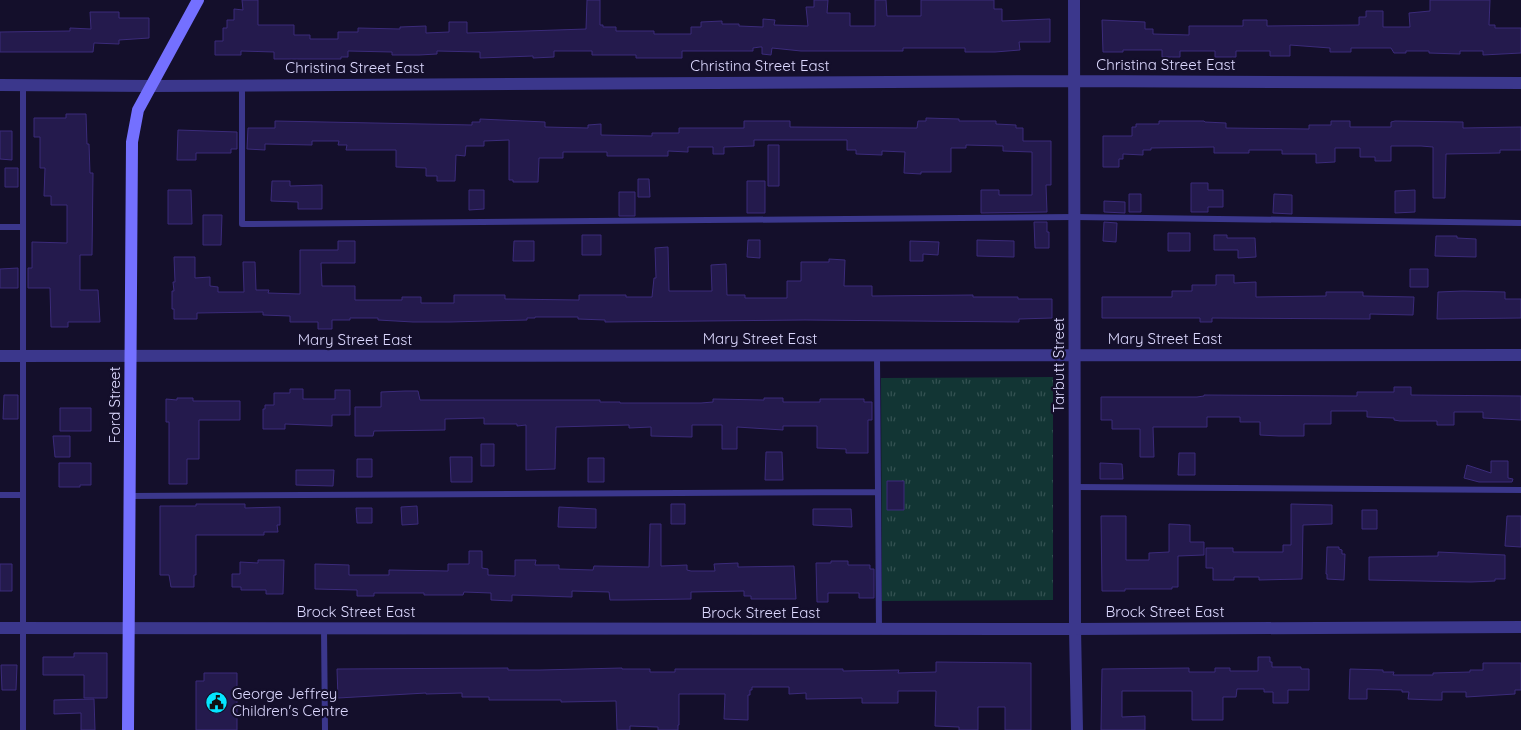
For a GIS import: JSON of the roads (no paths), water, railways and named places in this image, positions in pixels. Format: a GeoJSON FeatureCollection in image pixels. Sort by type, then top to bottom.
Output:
{"type":"FeatureCollection","features":[{"type":"Feature","properties":{"kind":"main road","name":"Ford Street"},"geometry":{"type":"LineString","coordinates":[[128,730],[132,142],[138,110],[153,86],[198,0]]}},
{"type":"Feature","properties":{"kind":"street","name":"Tarbutt Street"},"geometry":{"type":"LineString","coordinates":[[1074,0],[1077,730]]}},
{"type":"Feature","properties":{"kind":"street","name":"Christina Street East"},"geometry":{"type":"LineString","coordinates":[[0,85],[153,86],[1074,81],[1521,83]]}},
{"type":"Feature","properties":{"kind":"street","name":"Mary Street East"},"geometry":{"type":"LineString","coordinates":[[0,356],[1521,355]]}},
{"type":"Feature","properties":{"kind":"street","name":"Brock Street East"},"geometry":{"type":"LineString","coordinates":[[0,628],[1076,629],[1521,627]]}},
{"type":"Feature","properties":{"kind":"lane"},"geometry":{"type":"LineString","coordinates":[[23,85],[23,730]]}},
{"type":"Feature","properties":{"kind":"lane"},"geometry":{"type":"LineString","coordinates":[[242,85],[242,224],[1075,217],[1521,222]]}},
{"type":"Feature","properties":{"kind":"lane"},"geometry":{"type":"LineString","coordinates":[[0,227],[23,227]]}},
{"type":"Feature","properties":{"kind":"lane"},"geometry":{"type":"LineString","coordinates":[[878,355],[879,629]]}},
{"type":"Feature","properties":{"kind":"lane"},"geometry":{"type":"LineString","coordinates":[[1075,486],[1521,490]]}},
{"type":"Feature","properties":{"kind":"lane"},"geometry":{"type":"LineString","coordinates":[[130,496],[878,492]]}},
{"type":"Feature","properties":{"kind":"lane"},"geometry":{"type":"LineString","coordinates":[[0,495],[23,495]]}},
{"type":"Feature","properties":{"kind":"lane"},"geometry":{"type":"LineString","coordinates":[[324,628],[325,730]]}},
{"type":"Feature","properties":{"kind":"place","name":"George Jeffrey Children's Centre"},"geometry":{"type":"Point","coordinates":[216,703]}}]}
